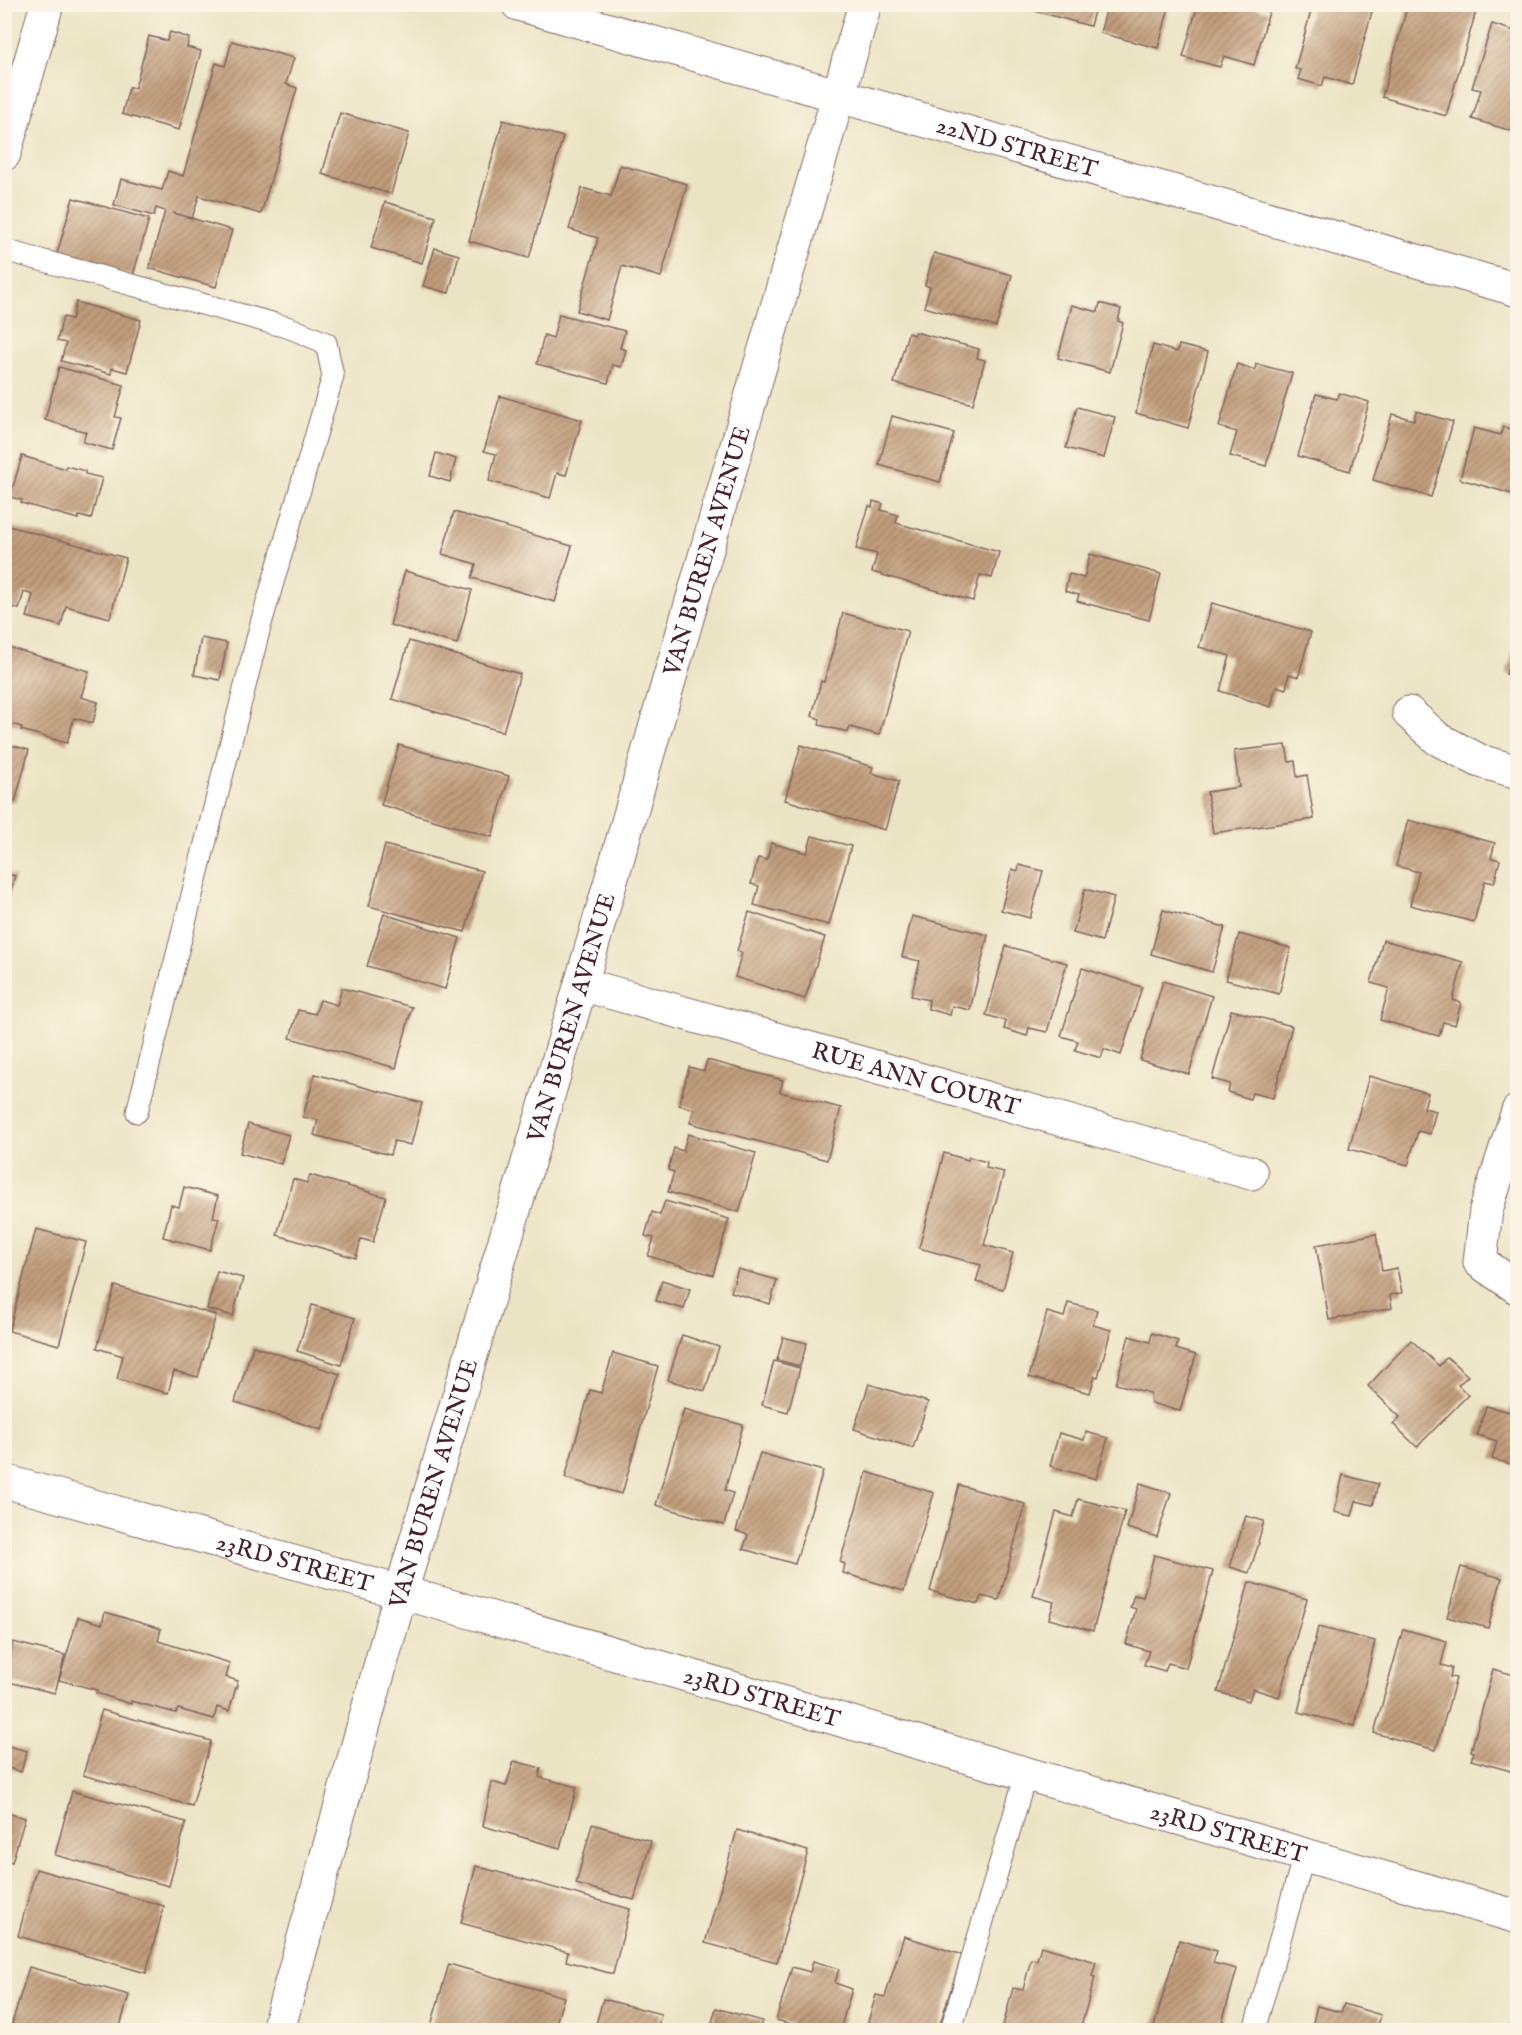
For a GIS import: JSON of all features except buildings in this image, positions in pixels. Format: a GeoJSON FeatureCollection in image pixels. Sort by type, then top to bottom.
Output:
{"type":"FeatureCollection","features":[{"type":"Feature","properties":{"kind":"street"},"geometry":{"type":"LineString","coordinates":[[4,154],[47,4]]}},
{"type":"Feature","properties":{"kind":"street","name":"22ND STREET"},"geometry":{"type":"LineString","coordinates":[[518,4],[1518,290]]}},
{"type":"Feature","properties":{"kind":"street","name":"VAN BUREN AVENUE"},"geometry":{"type":"LineString","coordinates":[[278,2031],[401,1592],[581,984],[866,4]]}},
{"type":"Feature","properties":{"kind":"street"},"geometry":{"type":"LineString","coordinates":[[1409,713],[1438,739],[1480,761],[1518,772]]}},
{"type":"Feature","properties":{"kind":"street","name":"RUE ANN COURT"},"geometry":{"type":"LineString","coordinates":[[581,984],[1251,1173]]}},
{"type":"Feature","properties":{"kind":"street"},"geometry":{"type":"LineString","coordinates":[[1518,1111],[1486,1210],[1480,1262],[1518,1288]]}},
{"type":"Feature","properties":{"kind":"street","name":"23RD STREET"},"geometry":{"type":"LineString","coordinates":[[4,1481],[401,1592],[1518,1917]]}},
{"type":"Feature","properties":{"kind":"lane"},"geometry":{"type":"LineString","coordinates":[[4,250],[290,328],[326,344],[333,375],[260,627],[137,1112]]}},
{"type":"Feature","properties":{"kind":"lane"},"geometry":{"type":"LineString","coordinates":[[951,2031],[1026,1774]]}},
{"type":"Feature","properties":{"kind":"lane"},"geometry":{"type":"LineString","coordinates":[[1254,2031],[1304,1855]]}}]}
